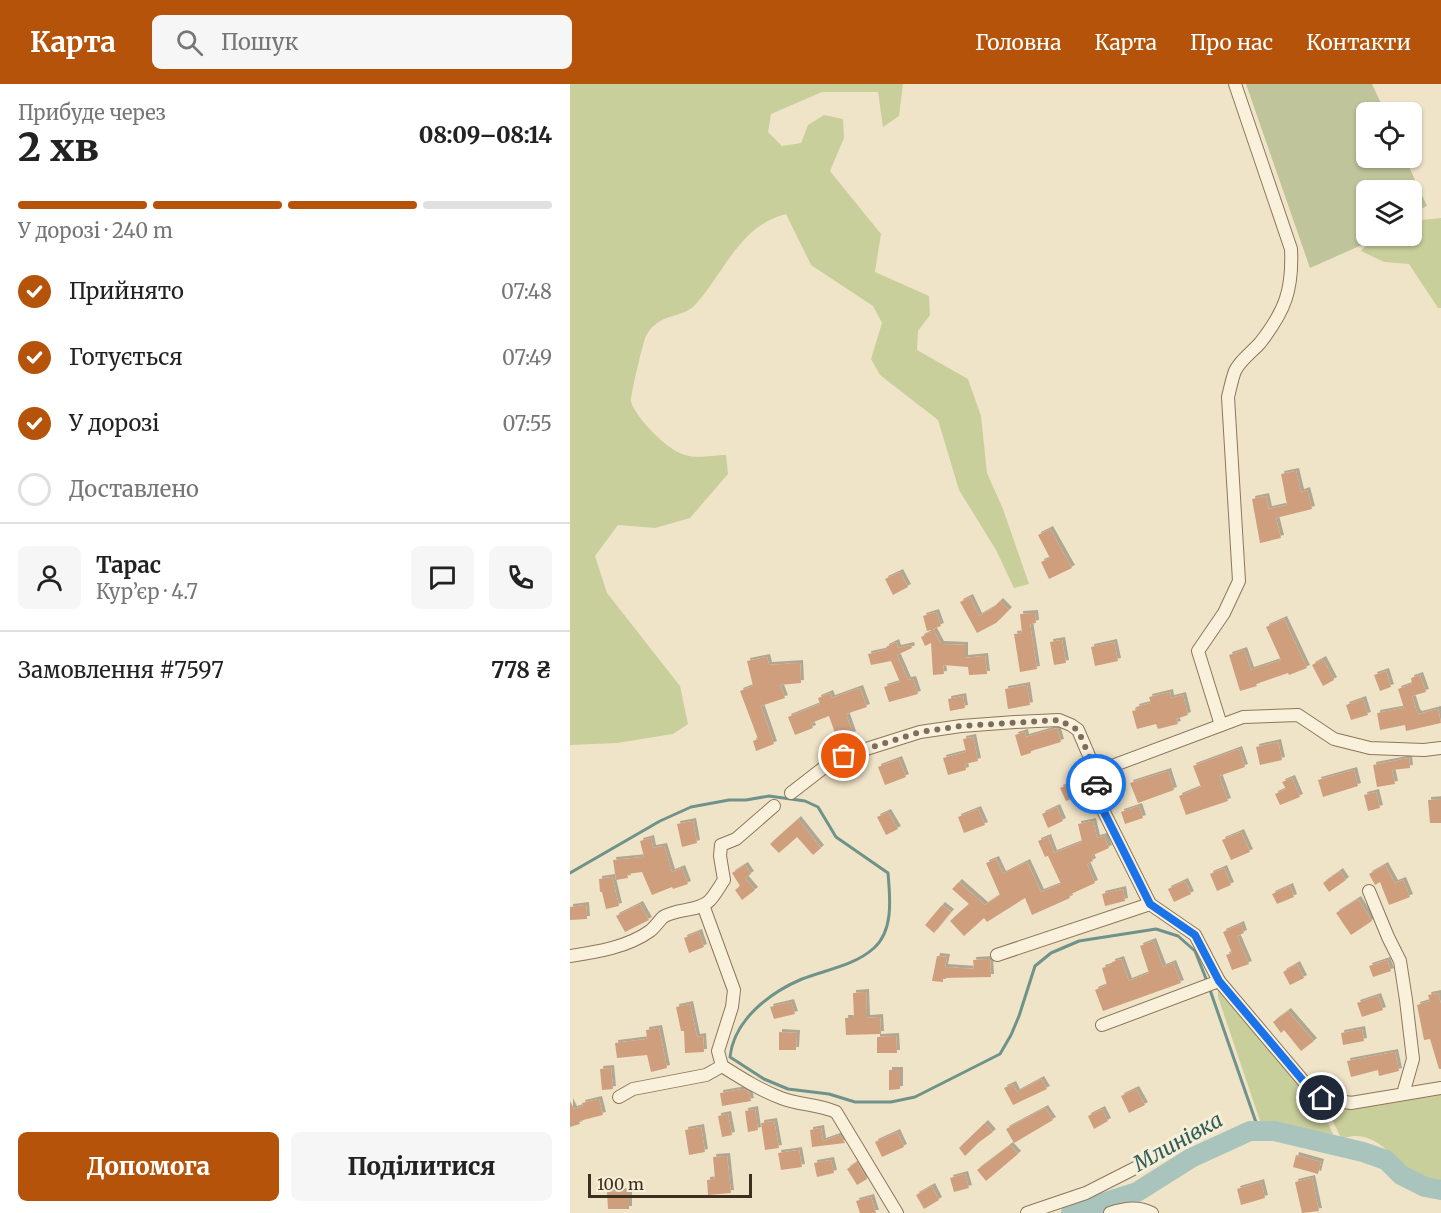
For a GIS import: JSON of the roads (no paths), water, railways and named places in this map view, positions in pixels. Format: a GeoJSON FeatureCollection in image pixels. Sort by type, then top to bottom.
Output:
{"type":"FeatureCollection","features":[{"type":"Feature","properties":{"kind":"street"},"geometry":{"type":"LineString","coordinates":[[1221,725],[1198,651],[1224,613],[1239,581],[1228,398],[1236,369],[1283,310],[1290,291],[1292,269],[1291,249],[1235,84]]}},
{"type":"Feature","properties":{"kind":"street"},"geometry":{"type":"LineString","coordinates":[[1096,772],[1243,717],[1298,715],[1334,739],[1370,748],[1424,750],[1441,748]]}},
{"type":"Feature","properties":{"kind":"street"},"geometry":{"type":"LineString","coordinates":[[791,793],[831,762],[920,732],[1015,722],[1059,720],[1071,725],[1078,730],[1096,772],[1097,798],[1150,904],[1195,935],[1216,982],[1305,1083],[1322,1098],[1352,1103],[1441,1088]]}},
{"type":"Feature","properties":{"kind":"street"},"geometry":{"type":"LineString","coordinates":[[570,956],[614,947],[636,939],[649,932],[663,918],[679,910],[708,902],[724,880],[720,856],[721,845],[736,838],[774,806]]}},
{"type":"Feature","properties":{"kind":"street"},"geometry":{"type":"LineString","coordinates":[[1369,891],[1400,961],[1412,1035],[1413,1059],[1404,1094]]}},
{"type":"Feature","properties":{"kind":"street"},"geometry":{"type":"LineString","coordinates":[[997,955],[1150,904]]}},
{"type":"Feature","properties":{"kind":"street"},"geometry":{"type":"LineString","coordinates":[[703,905],[734,990],[732,1007],[718,1052],[722,1066],[783,1099],[821,1106],[836,1112],[897,1213]]}},
{"type":"Feature","properties":{"kind":"street"},"geometry":{"type":"LineString","coordinates":[[1102,1025],[1216,982]]}},
{"type":"Feature","properties":{"kind":"street"},"geometry":{"type":"LineString","coordinates":[[619,1097],[633,1089],[706,1076],[722,1066]]}},
{"type":"Feature","properties":{"kind":"street"},"geometry":{"type":"LineString","coordinates":[[1027,1213],[1086,1192],[1151,1160]]}},
{"type":"Feature","properties":{"kind":"street"},"geometry":{"type":"LineString","coordinates":[[1110,1213],[1123,1209],[1141,1208],[1152,1213]]}},
{"type":"Feature","properties":{"kind":"waterway"},"geometry":{"type":"LineString","coordinates":[[570,873],[660,821],[691,807],[769,796],[805,801],[818,807],[836,837],[888,873],[889,913],[885,932],[874,948],[858,959],[802,979],[766,1000],[755,1009],[738,1031],[730,1057],[764,1079],[788,1089],[829,1094],[855,1102],[891,1102],[915,1097],[1000,1054],[1019,1016],[1035,966],[1051,953],[1079,941],[1156,929],[1178,936],[1195,951],[1207,981]]}},
{"type":"Feature","properties":{"kind":"waterway"},"geometry":{"type":"LineString","coordinates":[[1209,987],[1259,1131]]}},
{"type":"Feature","properties":{"kind":"waterway","name":"Млинівка"},"geometry":{"type":"LineString","coordinates":[[1071,1213],[1137,1192],[1191,1158],[1250,1131],[1274,1131],[1363,1152],[1386,1160],[1401,1175],[1425,1187],[1441,1190]]}}]}
